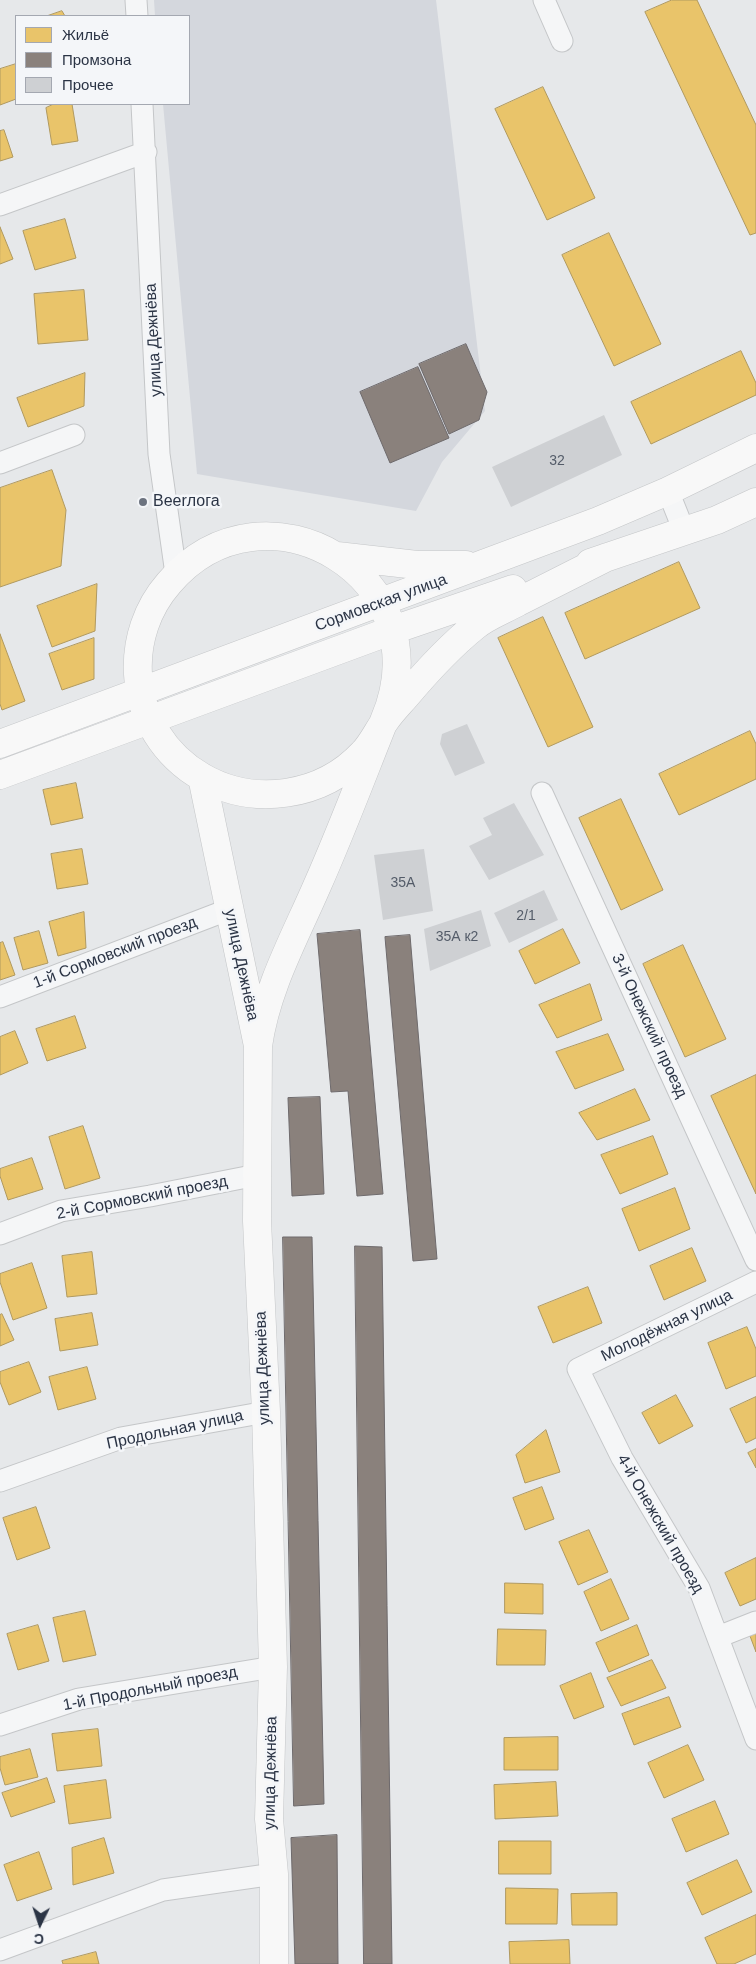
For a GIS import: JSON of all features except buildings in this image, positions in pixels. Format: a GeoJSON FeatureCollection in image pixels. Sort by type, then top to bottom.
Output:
{"type":"FeatureCollection","features":[{"type":"Feature","properties":{"kind":"street"},"geometry":{"type":"LineString","coordinates":[[136,0],[137,15]]}},
{"type":"Feature","properties":{"kind":"street"},"geometry":{"type":"LineString","coordinates":[[544,0],[562,41]]}},
{"type":"Feature","properties":{"kind":"street","name":"улица Дежнёва"},"geometry":{"type":"LineString","coordinates":[[142,105],[146,152],[159,454],[176,574]]}},
{"type":"Feature","properties":{"kind":"street"},"geometry":{"type":"LineString","coordinates":[[0,205],[146,152]]}},
{"type":"Feature","properties":{"kind":"street"},"geometry":{"type":"LineString","coordinates":[[0,463],[74,435]]}},
{"type":"Feature","properties":{"kind":"street","name":"Сормовская улица"},"geometry":{"type":"LineString","coordinates":[[0,744],[598,521],[668,491],[756,448]]}},
{"type":"Feature","properties":{"kind":"street"},"geometry":{"type":"LineString","coordinates":[[668,491],[684,531]]}},
{"type":"Feature","properties":{"kind":"street","name":"Сормовская улица"},"geometry":{"type":"LineString","coordinates":[[0,775],[393,630],[717,520],[756,502]]}},
{"type":"Feature","properties":{"kind":"street"},"geometry":{"type":"LineString","coordinates":[[286,538],[312,544],[336,556],[357,572],[382,603],[393,630],[398,661],[397,677],[391,707],[379,733],[364,753],[345,769],[323,782],[299,791],[275,794],[250,794],[225,788],[202,778],[174,756],[159,738],[149,719],[140,692],[138,664],[142,636],[146,622],[158,597],[176,574],[208,551],[246,539],[286,538]]}},
{"type":"Feature","properties":{"kind":"street"},"geometry":{"type":"LineString","coordinates":[[336,556],[417,564],[485,564]]}},
{"type":"Feature","properties":{"kind":"street"},"geometry":{"type":"LineString","coordinates":[[258,1046],[267,1002],[318,885],[384,721],[448,648],[478,623],[607,557]]}},
{"type":"Feature","properties":{"kind":"street","name":"улица Дежнёва"},"geometry":{"type":"LineString","coordinates":[[202,778],[258,1046],[257,1221],[266,1412],[273,1667],[268,1820],[274,1874],[274,1964]]}},
{"type":"Feature","properties":{"kind":"street","name":"3-й Онежский проезд"},"geometry":{"type":"LineString","coordinates":[[542,793],[756,1260]]}},
{"type":"Feature","properties":{"kind":"street","name":"1-й Сормовский проезд"},"geometry":{"type":"LineString","coordinates":[[0,998],[230,909]]}},
{"type":"Feature","properties":{"kind":"street","name":"2-й Сормовский проезд"},"geometry":{"type":"LineString","coordinates":[[0,1234],[61,1212],[257,1175]]}},
{"type":"Feature","properties":{"kind":"street","name":"Молодёжная улица"},"geometry":{"type":"LineString","coordinates":[[578,1369],[756,1282]]}},
{"type":"Feature","properties":{"kind":"street","name":"4-й Онежский проезд"},"geometry":{"type":"LineString","coordinates":[[578,1369],[622,1458],[699,1588],[756,1739]]}},
{"type":"Feature","properties":{"kind":"street","name":"Продольная улица"},"geometry":{"type":"LineString","coordinates":[[0,1481],[121,1438],[266,1412]]}},
{"type":"Feature","properties":{"kind":"street"},"geometry":{"type":"LineString","coordinates":[[718,1636],[756,1622]]}},
{"type":"Feature","properties":{"kind":"street","name":"1-й Продольный проезд"},"geometry":{"type":"LineString","coordinates":[[0,1725],[79,1699],[273,1667]]}},
{"type":"Feature","properties":{"kind":"street"},"geometry":{"type":"LineString","coordinates":[[0,1950],[163,1890],[274,1874]]}},
{"type":"Feature","properties":{"kind":"shaded area"},"geometry":{"type":"Polygon","coordinates":[[[154,0],[436,0],[485,411],[442,462],[416,511],[197,474],[163,105],[190,105],[190,15],[155,15],[154,0]]]}},
{"type":"Feature","properties":{"kind":"place","name":"Beerлога"},"geometry":{"type":"Point","coordinates":[143,502]}}]}
